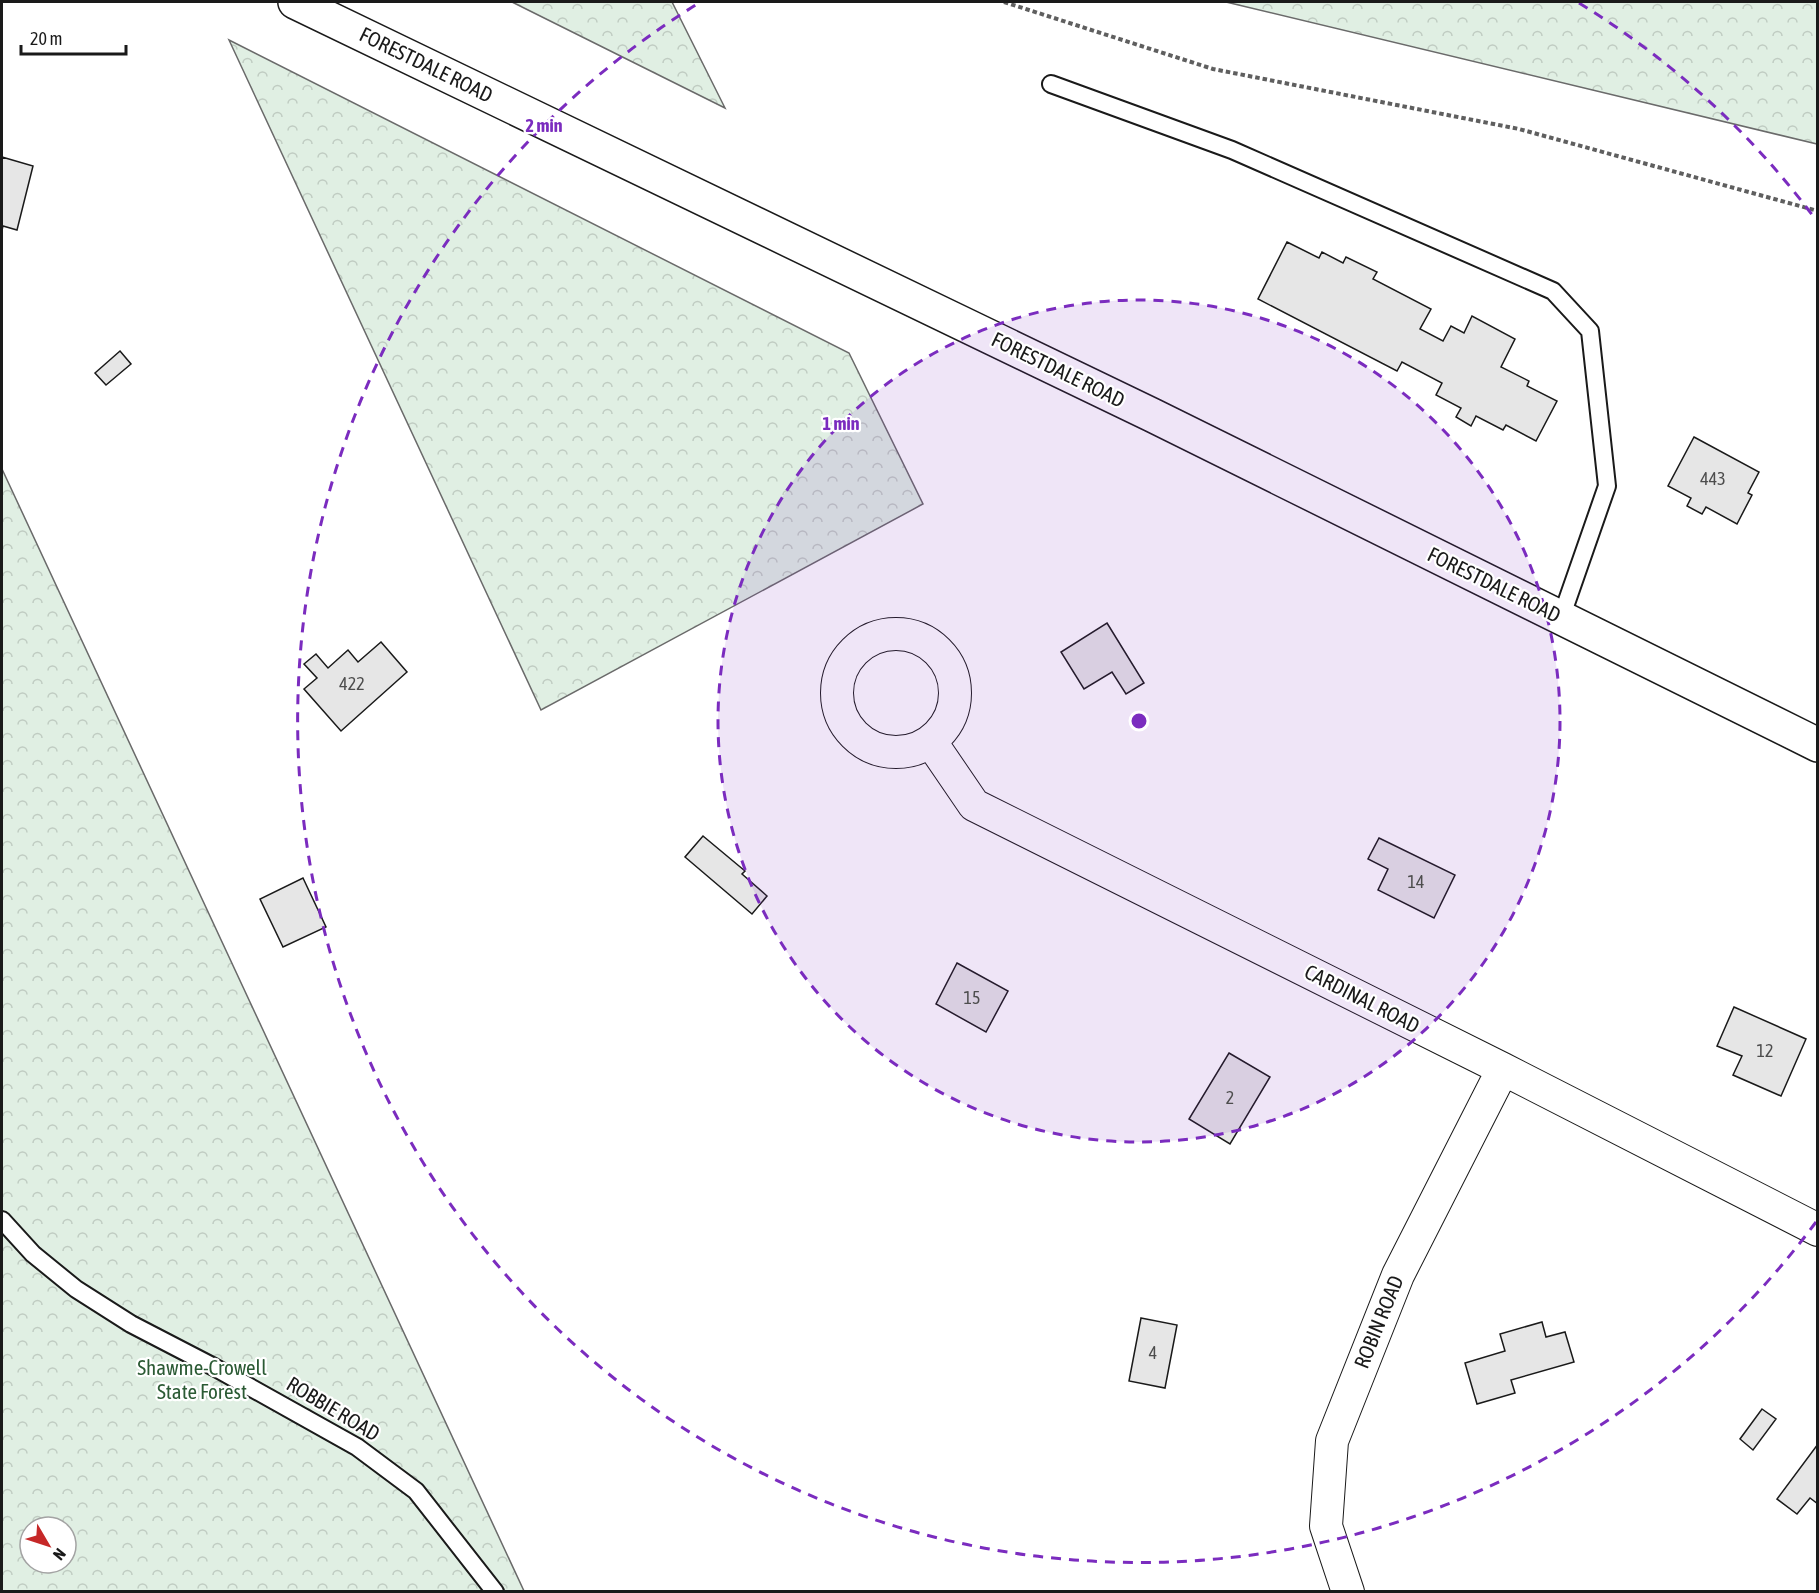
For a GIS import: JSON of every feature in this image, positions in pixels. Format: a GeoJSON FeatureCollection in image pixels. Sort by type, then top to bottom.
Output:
{"type":"FeatureCollection","features":[{"type":"Feature","properties":{"kind":"main road","name":"FORESTDALE ROAD"},"geometry":{"type":"LineString","coordinates":[[295,2],[1152,415],[1818,745]]}},
{"type":"Feature","properties":{"kind":"street","name":"CARDINAL ROAD"},"geometry":{"type":"LineString","coordinates":[[931,742],[974,805],[1503,1069],[1818,1230]]}},
{"type":"Feature","properties":{"kind":"street","name":"ROBIN ROAD"},"geometry":{"type":"LineString","coordinates":[[1348,1592],[1326,1526],[1332,1441],[1398,1275],[1503,1069]]}},
{"type":"Feature","properties":{"kind":"lane"},"geometry":{"type":"LineString","coordinates":[[1051,84],[1232,150],[1553,291],[1590,331],[1607,486],[1561,618]]}},
{"type":"Feature","properties":{"kind":"lane","name":"ROBBIE ROAD"},"geometry":{"type":"LineString","coordinates":[[2,1220],[33,1254],[85,1295],[131,1324],[214,1366],[357,1447],[416,1491],[495,1592]]}},
{"type":"Feature","properties":{"kind":"path"},"geometry":{"type":"LineString","coordinates":[[1004,2],[1213,69],[1519,129],[1818,211]]}},
{"type":"Feature","properties":{"kind":"green space"},"geometry":{"type":"Polygon","coordinates":[[[512,2],[672,2],[725,108],[512,2]]]}},
{"type":"Feature","properties":{"kind":"green space"},"geometry":{"type":"Polygon","coordinates":[[[1226,2],[1817,2],[1817,144],[1226,2]]]}},
{"type":"Feature","properties":{"kind":"green space"},"geometry":{"type":"Polygon","coordinates":[[[229,40],[849,353],[923,504],[541,710],[229,40]]]}},
{"type":"Feature","properties":{"kind":"green space","name":"Shawme-Crowell State Forest"},"geometry":{"type":"Polygon","coordinates":[[[2,469],[524,1591],[2,1591],[2,469]]]}},
{"type":"Feature","properties":{"kind":"building"},"geometry":{"type":"Polygon","coordinates":[[[2,157],[33,166],[17,230],[3,226],[2,230],[2,157]]]}},
{"type":"Feature","properties":{"kind":"building"},"geometry":{"type":"Polygon","coordinates":[[[1287,242],[1319,258],[1322,252],[1343,263],[1346,257],[1377,272],[1373,279],[1431,309],[1420,329],[1443,341],[1451,326],[1464,333],[1472,316],[1515,339],[1501,367],[1529,381],[1527,386],[1557,401],[1536,441],[1506,425],[1503,430],[1476,416],[1471,426],[1456,417],[1461,408],[1436,395],[1442,383],[1402,362],[1397,371],[1258,299],[1287,242]]]}},
{"type":"Feature","properties":{"kind":"building"},"geometry":{"type":"Polygon","coordinates":[[[120,351],[131,364],[106,385],[95,373],[120,351]]]}},
{"type":"Feature","properties":{"kind":"building"},"geometry":{"type":"Polygon","coordinates":[[[1694,437],[1759,472],[1748,493],[1752,495],[1737,524],[1706,507],[1702,514],[1687,506],[1691,498],[1668,486],[1694,437]]]}},
{"type":"Feature","properties":{"kind":"building"},"geometry":{"type":"Polygon","coordinates":[[[1107,623],[1144,683],[1126,694],[1112,672],[1084,689],[1061,652],[1107,623]]]}},
{"type":"Feature","properties":{"kind":"building"},"geometry":{"type":"Polygon","coordinates":[[[381,642],[407,672],[341,731],[304,689],[317,678],[304,664],[316,654],[328,668],[348,650],[358,662],[381,642]]]}},
{"type":"Feature","properties":{"kind":"building"},"geometry":{"type":"Polygon","coordinates":[[[703,836],[745,871],[742,874],[767,896],[752,914],[685,857],[703,836]]]}},
{"type":"Feature","properties":{"kind":"building"},"geometry":{"type":"Polygon","coordinates":[[[1379,838],[1455,875],[1434,918],[1378,890],[1388,869],[1368,859],[1379,838]]]}},
{"type":"Feature","properties":{"kind":"building"},"geometry":{"type":"Polygon","coordinates":[[[303,878],[326,927],[283,947],[260,899],[303,878]]]}},
{"type":"Feature","properties":{"kind":"building"},"geometry":{"type":"Polygon","coordinates":[[[957,963],[1008,991],[986,1032],[936,1004],[957,963]]]}},
{"type":"Feature","properties":{"kind":"building"},"geometry":{"type":"Polygon","coordinates":[[[1734,1007],[1806,1039],[1781,1096],[1733,1075],[1742,1056],[1717,1046],[1734,1007]]]}},
{"type":"Feature","properties":{"kind":"building"},"geometry":{"type":"Polygon","coordinates":[[[1229,1053],[1270,1077],[1230,1144],[1189,1119],[1229,1053]]]}},
{"type":"Feature","properties":{"kind":"building"},"geometry":{"type":"Polygon","coordinates":[[[1141,1318],[1177,1325],[1165,1388],[1129,1381],[1141,1318]]]}},
{"type":"Feature","properties":{"kind":"building"},"geometry":{"type":"Polygon","coordinates":[[[1542,1322],[1546,1337],[1565,1332],[1574,1362],[1511,1380],[1515,1393],[1477,1404],[1465,1363],[1505,1351],[1500,1334],[1542,1322]]]}},
{"type":"Feature","properties":{"kind":"building"},"geometry":{"type":"Polygon","coordinates":[[[1762,1409],[1776,1419],[1753,1450],[1740,1439],[1762,1409]]]}},
{"type":"Feature","properties":{"kind":"building"},"geometry":{"type":"Polygon","coordinates":[[[1818,1444],[1818,1504],[1810,1498],[1797,1514],[1777,1499],[1818,1444]]]}}]}
